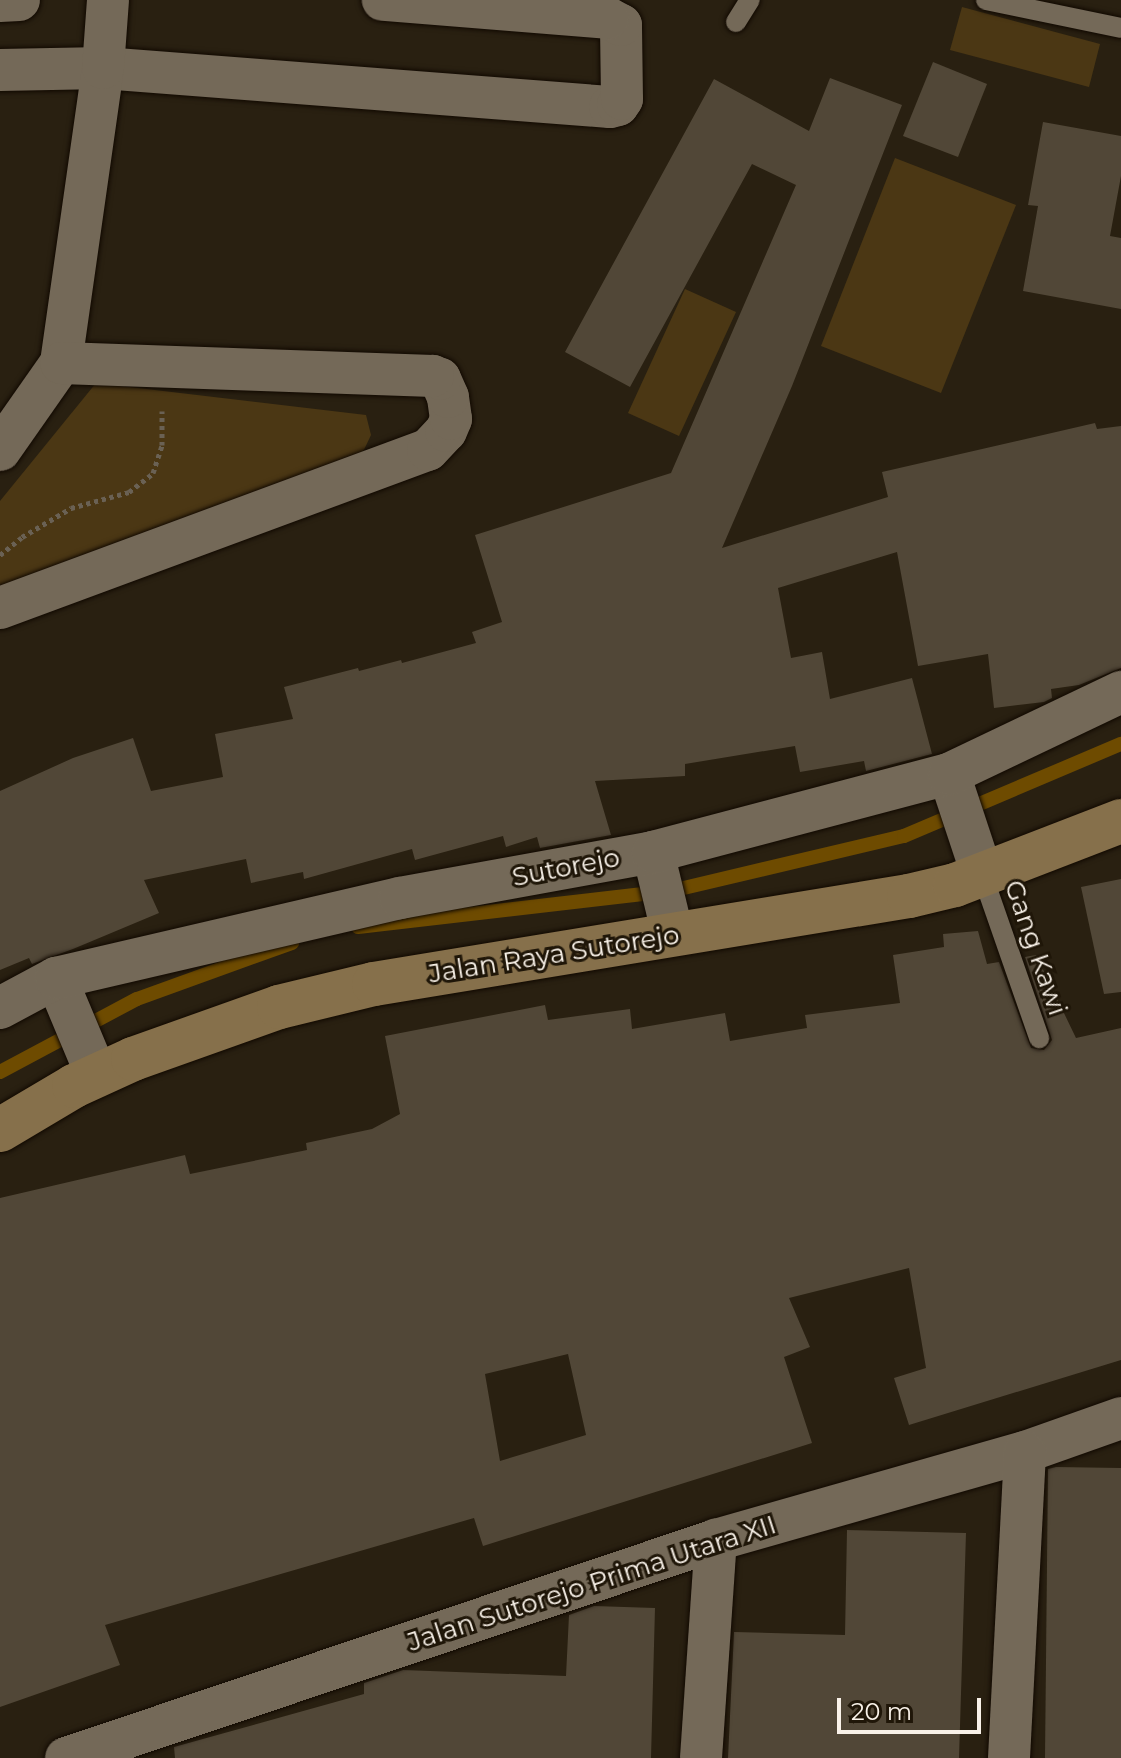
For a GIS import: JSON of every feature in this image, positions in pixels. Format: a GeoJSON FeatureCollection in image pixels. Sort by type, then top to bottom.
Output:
{"type":"FeatureCollection","features":[{"type":"Feature","properties":{"kind":"main road","name":"Jalan Raya Sutorejo"},"geometry":{"type":"LineString","coordinates":[[0,1130],[90,1060],[374,984],[663,889],[857,907],[955,885],[977,862],[1121,821]]}},
{"type":"Feature","properties":{"kind":"street"},"geometry":{"type":"LineString","coordinates":[[0,1],[19,0]]}},
{"type":"Feature","properties":{"kind":"street"},"geometry":{"type":"LineString","coordinates":[[0,450],[61,363],[103,68],[108,0]]}},
{"type":"Feature","properties":{"kind":"street"},"geometry":{"type":"LineString","coordinates":[[0,70],[103,68],[610,107],[618,105],[622,99],[621,25],[608,18],[383,0]]}},
{"type":"Feature","properties":{"kind":"street"},"geometry":{"type":"LineString","coordinates":[[0,608],[428,450],[446,431],[451,419],[448,397],[440,379],[433,376],[61,363]]}},
{"type":"Feature","properties":{"kind":"street","name":"Sutorejo"},"geometry":{"type":"LineString","coordinates":[[0,1008],[400,898],[663,889],[949,779],[1121,692]]}},
{"type":"Feature","properties":{"kind":"street"},"geometry":{"type":"LineString","coordinates":[[949,779],[977,862]]}},
{"type":"Feature","properties":{"kind":"street"},"geometry":{"type":"LineString","coordinates":[[61,989],[90,1060]]}},
{"type":"Feature","properties":{"kind":"street","name":"Jalan Sutorejo Prima Utara XII"},"geometry":{"type":"LineString","coordinates":[[66,1758],[716,1540],[1025,1452],[1121,1418]]}},
{"type":"Feature","properties":{"kind":"street"},"geometry":{"type":"LineString","coordinates":[[1009,1758],[1025,1452]]}},
{"type":"Feature","properties":{"kind":"street"},"geometry":{"type":"LineString","coordinates":[[701,1758],[716,1540]]}},
{"type":"Feature","properties":{"kind":"lane"},"geometry":{"type":"LineString","coordinates":[[736,22],[750,0]]}},
{"type":"Feature","properties":{"kind":"lane"},"geometry":{"type":"LineString","coordinates":[[986,0],[1121,28]]}},
{"type":"Feature","properties":{"kind":"lane","name":"Gang Kawi"},"geometry":{"type":"LineString","coordinates":[[977,862],[1039,1038]]}},
{"type":"Feature","properties":{"kind":"path"},"geometry":{"type":"LineString","coordinates":[[0,555],[22,537],[71,508],[129,492],[153,473],[162,445],[162,366]]}},
{"type":"Feature","properties":{"kind":"shaded area"},"geometry":{"type":"Polygon","coordinates":[[[962,7],[1100,44],[1089,87],[950,50],[962,7]]]}},
{"type":"Feature","properties":{"kind":"shaded area"},"geometry":{"type":"Polygon","coordinates":[[[895,158],[1016,205],[941,393],[821,346],[895,158]]]}},
{"type":"Feature","properties":{"kind":"shaded area"},"geometry":{"type":"Polygon","coordinates":[[[685,289],[736,312],[679,436],[628,413],[685,289]]]}},
{"type":"Feature","properties":{"kind":"shaded area"},"geometry":{"type":"Polygon","coordinates":[[[96,383],[366,415],[371,435],[362,454],[0,588],[0,501],[96,383]]]}},
{"type":"Feature","properties":{"kind":"building"},"geometry":{"type":"Polygon","coordinates":[[[933,62],[987,84],[958,157],[903,136],[933,62]]]}},
{"type":"Feature","properties":{"kind":"building"},"geometry":{"type":"Polygon","coordinates":[[[830,78],[902,105],[792,386],[722,548],[888,497],[882,472],[1095,423],[1097,429],[1121,426],[1121,668],[1079,685],[1051,689],[1052,698],[1044,702],[994,708],[988,654],[918,666],[897,552],[778,588],[791,658],[822,652],[830,699],[912,678],[932,754],[866,771],[864,761],[800,772],[795,746],[685,764],[685,776],[595,781],[611,835],[540,848],[537,837],[506,847],[503,836],[415,860],[412,849],[304,879],[303,872],[251,883],[246,859],[144,880],[159,913],[32,964],[29,958],[0,970],[0,791],[73,758],[133,738],[151,791],[223,777],[215,734],[293,719],[284,687],[358,668],[359,671],[401,660],[402,663],[476,643],[472,632],[502,622],[475,535],[671,473],[796,185],[752,164],[630,387],[565,352],[714,79],[809,131],[830,78]]]}},
{"type":"Feature","properties":{"kind":"building"},"geometry":{"type":"Polygon","coordinates":[[[1043,122],[1121,136],[1121,176],[1110,236],[1121,238],[1121,309],[1023,291],[1038,206],[1028,205],[1043,122]]]}},
{"type":"Feature","properties":{"kind":"building"},"geometry":{"type":"Polygon","coordinates":[[[1121,879],[1121,992],[1104,994],[1081,887],[1121,879]]]}},
{"type":"Feature","properties":{"kind":"building"},"geometry":{"type":"Polygon","coordinates":[[[978,931],[987,964],[999,962],[1031,1048],[1044,1050],[1052,1040],[1025,957],[1036,955],[1076,1038],[1121,1028],[1121,1360],[909,1425],[894,1378],[926,1368],[909,1268],[789,1298],[810,1347],[784,1357],[812,1443],[483,1546],[474,1518],[105,1625],[120,1665],[0,1707],[0,1198],[185,1155],[190,1174],[307,1150],[306,1143],[372,1129],[400,1114],[385,1036],[545,1005],[548,1020],[630,1009],[632,1029],[725,1013],[730,1041],[807,1028],[805,1015],[900,1003],[893,955],[944,947],[943,934],[978,931]],[[568,1354],[485,1374],[500,1461],[586,1435],[568,1354]]]}},
{"type":"Feature","properties":{"kind":"building"},"geometry":{"type":"Polygon","coordinates":[[[1121,1468],[1121,1758],[1045,1758],[1048,1469],[1121,1468]]]}},
{"type":"Feature","properties":{"kind":"building"},"geometry":{"type":"Polygon","coordinates":[[[847,1530],[966,1533],[959,1758],[728,1758],[734,1632],[845,1635],[847,1530]]]}},
{"type":"Feature","properties":{"kind":"building"},"geometry":{"type":"Polygon","coordinates":[[[594,1606],[655,1608],[651,1758],[175,1758],[174,1747],[364,1694],[364,1683],[403,1670],[566,1676],[569,1615],[594,1606]]]}},
{"type":"Feature","properties":{"kind":"waterway"},"geometry":{"type":"LineString","coordinates":[[358,927],[671,891],[904,836],[1121,744]]}},
{"type":"Feature","properties":{"kind":"waterway"},"geometry":{"type":"LineString","coordinates":[[0,1072],[137,999],[292,943]]}}]}
